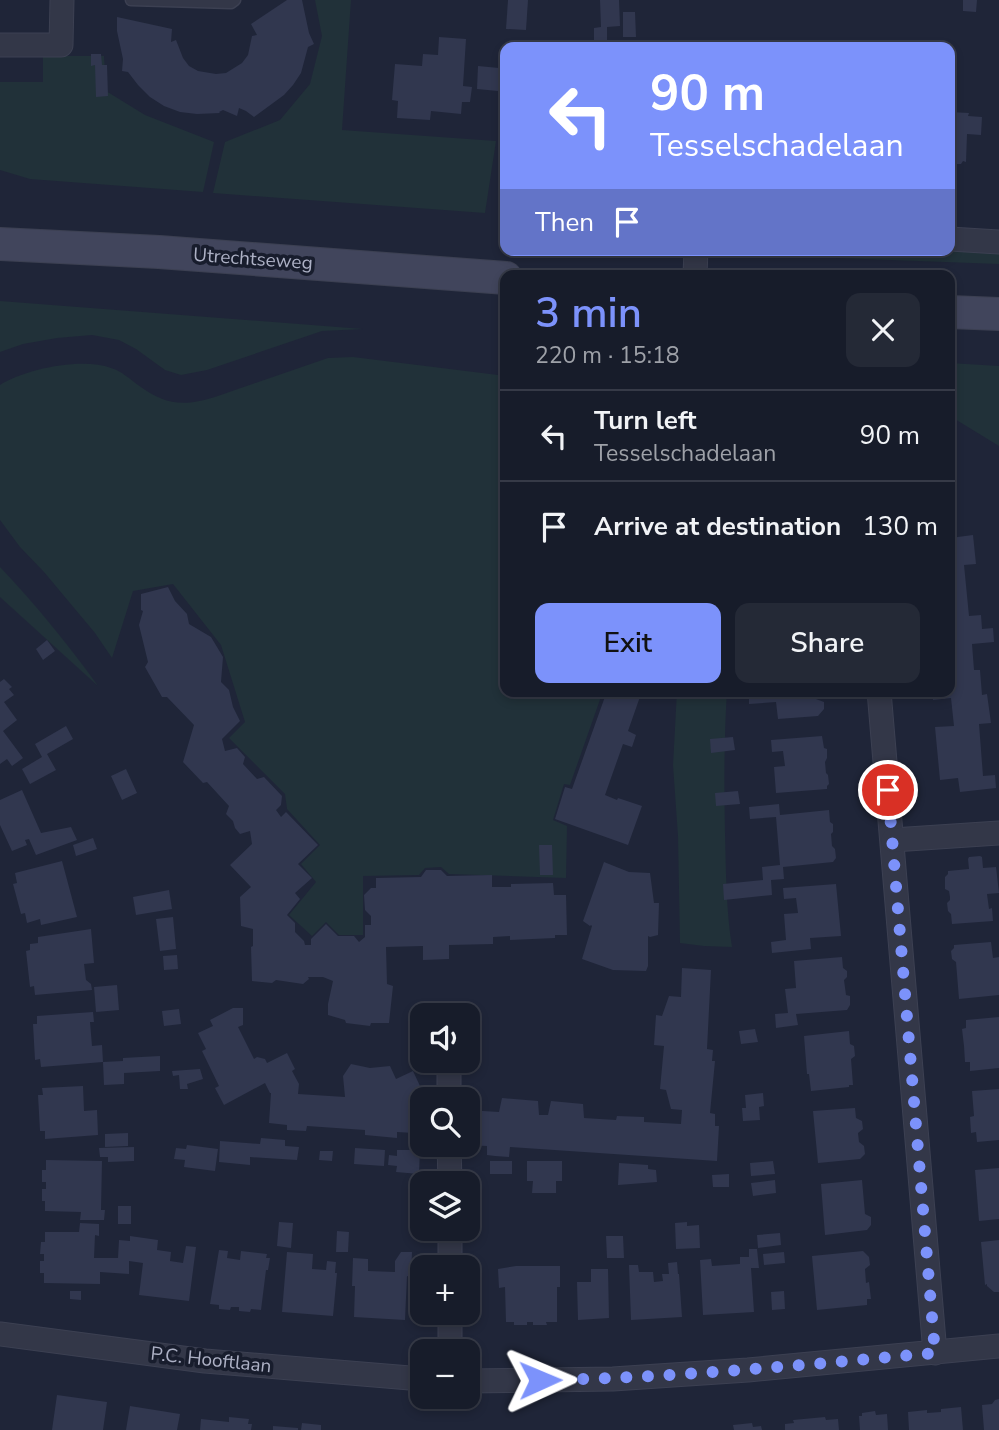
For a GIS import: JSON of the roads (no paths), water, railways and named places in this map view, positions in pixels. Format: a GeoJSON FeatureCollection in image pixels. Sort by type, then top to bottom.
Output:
{"type":"FeatureCollection","features":[{"type":"Feature","properties":{"kind":"main road","name":"Utrechtseweg"},"geometry":{"type":"LineString","coordinates":[[0,244],[159,252],[500,278]]}},
{"type":"Feature","properties":{"kind":"main road"},"geometry":{"type":"LineString","coordinates":[[955,312],[999,314]]}},
{"type":"Feature","properties":{"kind":"street"},"geometry":{"type":"LineString","coordinates":[[0,45],[61,45],[62,0]]}},
{"type":"Feature","properties":{"kind":"street"},"geometry":{"type":"LineString","coordinates":[[955,239],[999,242]]}},
{"type":"Feature","properties":{"kind":"street"},"geometry":{"type":"LineString","coordinates":[[880,697],[935,1353]]}},
{"type":"Feature","properties":{"kind":"street"},"geometry":{"type":"LineString","coordinates":[[893,840],[999,833]]}},
{"type":"Feature","properties":{"kind":"street","name":"P.C. Hooftlaan"},"geometry":{"type":"LineString","coordinates":[[0,1334],[205,1361],[410,1378]]}},
{"type":"Feature","properties":{"kind":"street"},"geometry":{"type":"LineString","coordinates":[[480,1381],[627,1378],[748,1370],[999,1346]]}},
{"type":"Feature","properties":{"kind":"lane"},"geometry":{"type":"LineString","coordinates":[[131,0],[231,3],[235,0]]}}]}
